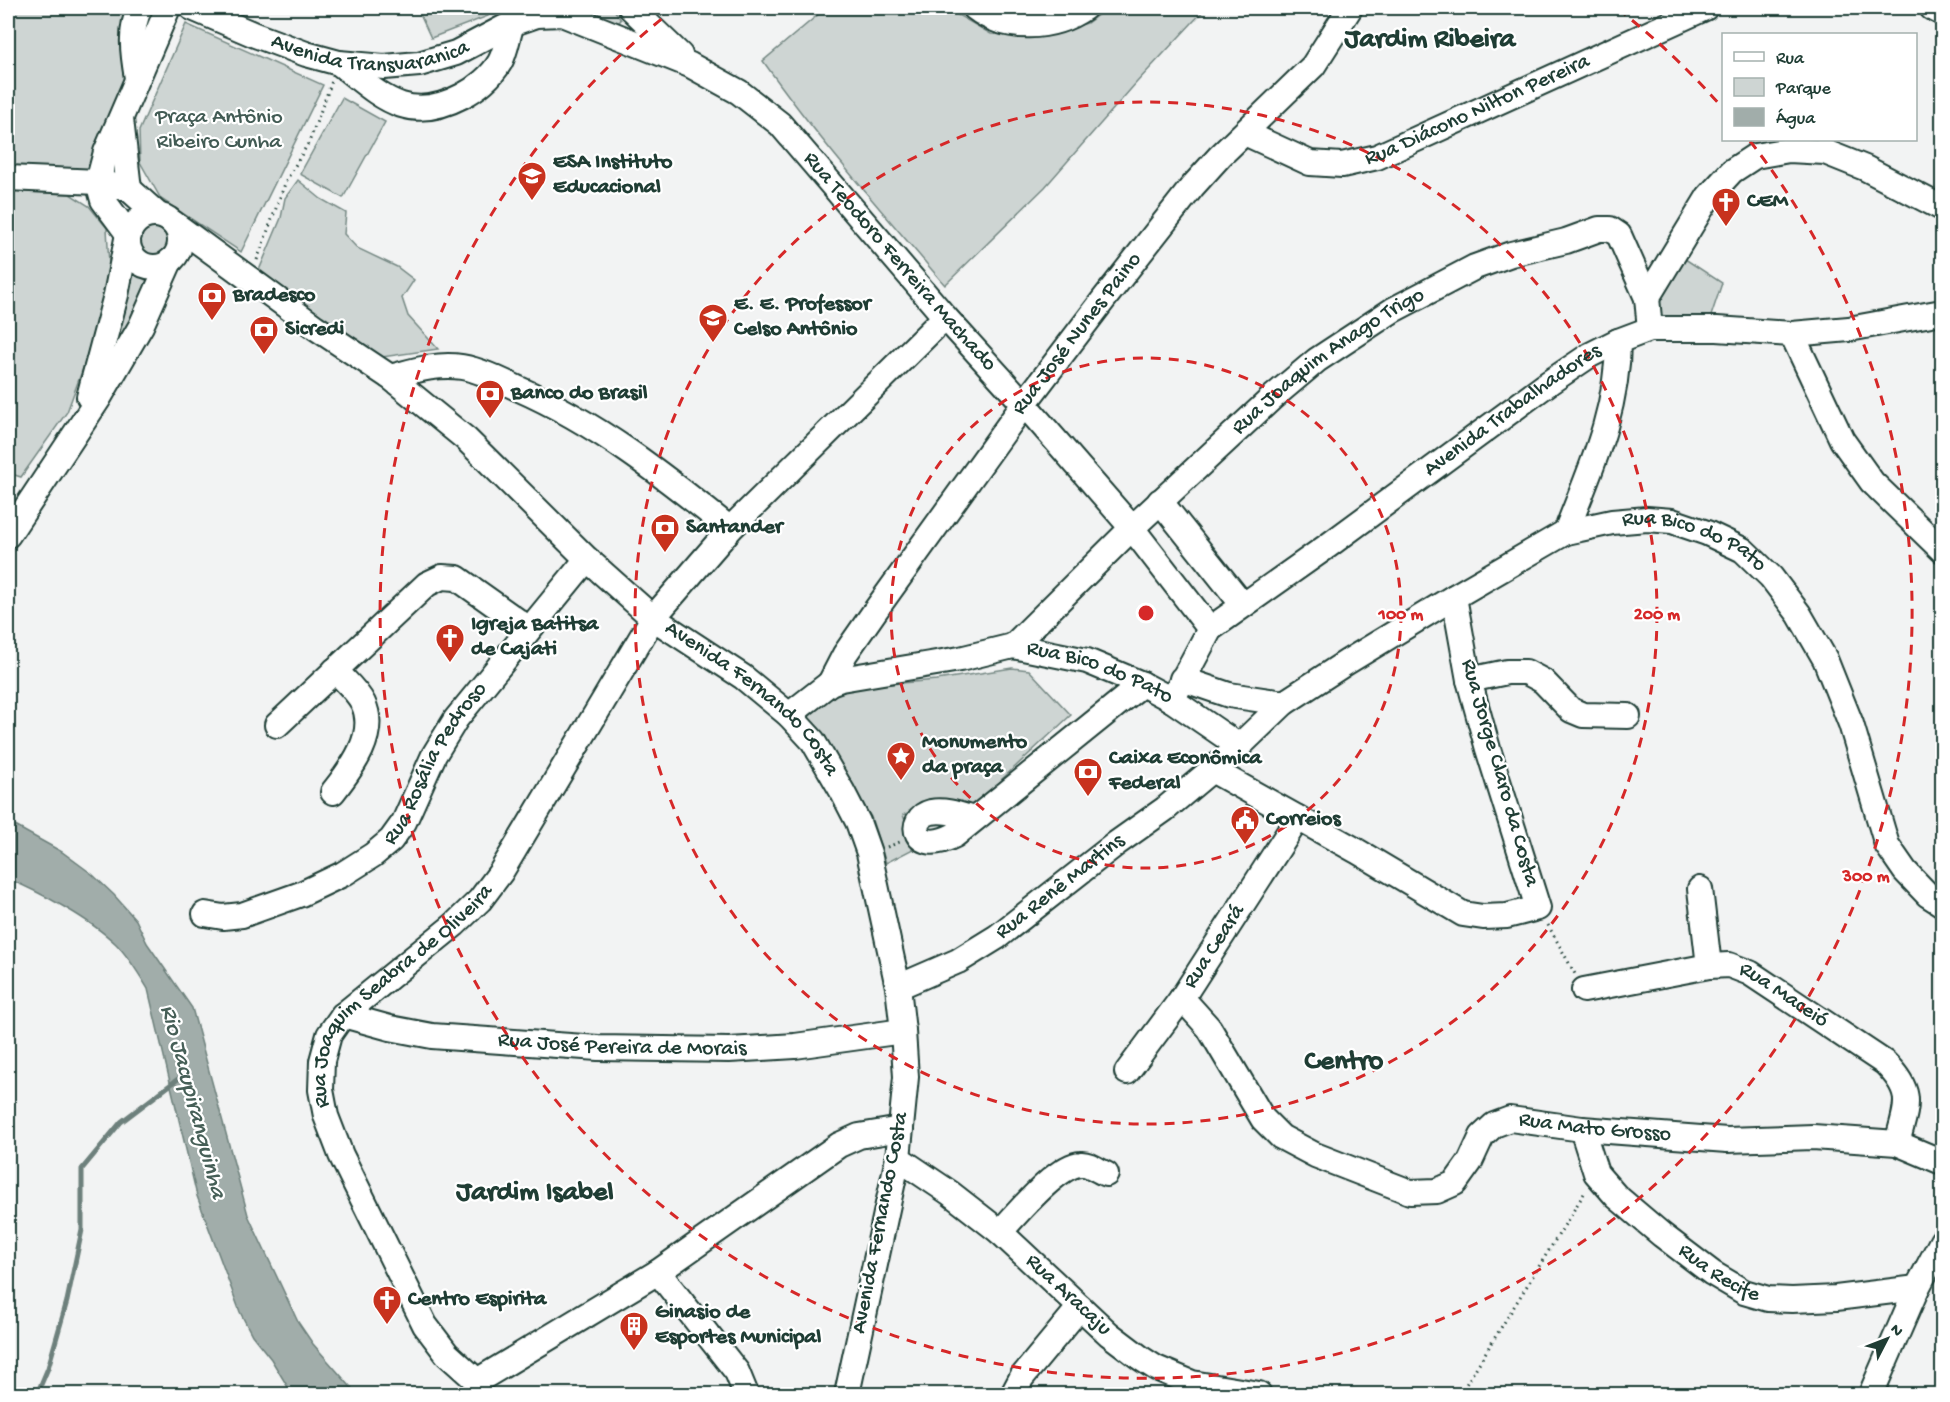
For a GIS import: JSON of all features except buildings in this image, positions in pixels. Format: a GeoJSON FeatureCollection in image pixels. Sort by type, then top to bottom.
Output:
{"type":"FeatureCollection","features":[{"type":"Feature","properties":{"kind":"street"},"geometry":{"type":"LineString","coordinates":[[137,78],[133,36],[136,14],[140,8]]}},
{"type":"Feature","properties":{"kind":"street"},"geometry":{"type":"LineString","coordinates":[[78,430],[95,379],[128,237],[134,223],[141,218],[165,219],[178,230],[180,238],[176,255],[163,266],[155,267],[138,262],[128,248],[128,237],[103,200],[98,182],[106,152],[168,8]]}},
{"type":"Feature","properties":{"kind":"street","name":"Avenida Transvaranica"},"geometry":{"type":"LineString","coordinates":[[192,8],[255,35],[339,63],[384,67],[419,64],[456,53],[515,16]]}},
{"type":"Feature","properties":{"kind":"street"},"geometry":{"type":"LineString","coordinates":[[631,8],[690,65]]}},
{"type":"Feature","properties":{"kind":"street"},"geometry":{"type":"LineString","coordinates":[[975,8],[1002,22],[1025,26],[1061,20],[1084,8]]}},
{"type":"Feature","properties":{"kind":"street","name":"Rua José Nunes Paino"},"geometry":{"type":"LineString","coordinates":[[830,683],[845,654],[1024,404],[1192,187],[1220,156],[1313,66],[1350,8]]}},
{"type":"Feature","properties":{"kind":"street","name":"Rua Diácono Nilton Pereira"},"geometry":{"type":"LineString","coordinates":[[1245,133],[1310,163],[1342,165],[1377,157],[1705,8]]}},
{"type":"Feature","properties":{"kind":"street"},"geometry":{"type":"LineString","coordinates":[[1932,8],[1942,13]]}},
{"type":"Feature","properties":{"kind":"street","name":"Rua Teodoro Ferreira Machado"},"geometry":{"type":"LineString","coordinates":[[515,16],[562,14],[616,34],[690,65],[739,92],[780,124],[945,317],[1131,528],[1210,629]]}},
{"type":"Feature","properties":{"kind":"street"},"geometry":{"type":"LineString","coordinates":[[339,63],[392,102],[412,108],[427,109],[448,104],[485,80],[500,62],[515,16]]}},
{"type":"Feature","properties":{"kind":"street"},"geometry":{"type":"LineString","coordinates":[[121,118],[129,189]]}},
{"type":"Feature","properties":{"kind":"street"},"geometry":{"type":"LineString","coordinates":[[1647,298],[1709,196],[1732,171],[1755,156],[1789,150],[1825,152],[1865,168],[1942,208]]}},
{"type":"Feature","properties":{"kind":"street","name":"Avenida Fernando Costa"},"geometry":{"type":"LineString","coordinates":[[8,178],[98,182],[129,189],[165,219],[315,327],[390,377],[466,439],[586,559],[653,618],[743,677],[789,715],[813,741],[858,822],[869,853],[898,987],[906,1077],[898,1158],[847,1395]]}},
{"type":"Feature","properties":{"kind":"street","name":"Rua Joaquim Anago Trigo"},"geometry":{"type":"LineString","coordinates":[[1013,646],[1131,528],[1272,397],[1317,360],[1393,310],[1475,267],[1511,254],[1566,241],[1599,229],[1610,229],[1619,235],[1647,298],[1650,329]]}},
{"type":"Feature","properties":{"kind":"street"},"geometry":{"type":"LineString","coordinates":[[8,535],[78,430],[141,326],[170,261]]}},
{"type":"Feature","properties":{"kind":"street","name":"Avenida Trabalhadores"},"geometry":{"type":"LineString","coordinates":[[1177,689],[1210,629],[1329,545],[1550,382],[1590,355],[1618,341],[1650,329],[1717,329],[1791,334],[1849,329],[1942,312]]}},
{"type":"Feature","properties":{"kind":"street","name":"Rua Joaquim Seabra de Oliveira"},"geometry":{"type":"LineString","coordinates":[[901,1129],[858,1136],[839,1145],[658,1272],[486,1388],[447,1354],[425,1325],[341,1155],[326,1116],[321,1090],[322,1061],[329,1035],[343,1015],[454,925],[480,900],[501,872],[653,618],[730,529],[945,317]]}},
{"type":"Feature","properties":{"kind":"street"},"geometry":{"type":"LineString","coordinates":[[1791,334],[1842,440],[1872,482],[1942,550]]}},
{"type":"Feature","properties":{"kind":"street"},"geometry":{"type":"LineString","coordinates":[[1566,532],[1608,423],[1618,368],[1618,341]]}},
{"type":"Feature","properties":{"kind":"street"},"geometry":{"type":"LineString","coordinates":[[390,377],[425,368],[462,367],[548,401],[649,464],[730,529]]}},
{"type":"Feature","properties":{"kind":"street"},"geometry":{"type":"LineString","coordinates":[[1160,501],[1243,605]]}},
{"type":"Feature","properties":{"kind":"street","name":"Rua Bico do Pato"},"geometry":{"type":"LineString","coordinates":[[1177,689],[1239,746],[1284,703],[1454,597],[1566,532],[1624,521],[1647,519],[1672,521],[1707,533],[1743,550],[1772,577],[1799,614],[1825,659],[1851,724],[1887,845],[1905,871],[1928,894],[1942,904]]}},
{"type":"Feature","properties":{"kind":"street","name":"Rua Rosália Pedroso"},"geometry":{"type":"LineString","coordinates":[[205,914],[223,917],[242,915],[301,894],[343,874],[373,855],[391,840],[404,822],[434,755],[456,719],[586,559]]}},
{"type":"Feature","properties":{"kind":"street"},"geometry":{"type":"LineString","coordinates":[[277,725],[427,584],[442,577],[457,578],[528,629]]}},
{"type":"Feature","properties":{"kind":"street","name":"Rua Jorge Claro da Costa"},"geometry":{"type":"LineString","coordinates":[[1212,770],[1357,851],[1463,914],[1483,917],[1506,916],[1538,908],[1488,749],[1469,680],[1454,597]]}},
{"type":"Feature","properties":{"kind":"street","name":"Rua Bico do Pato"},"geometry":{"type":"LineString","coordinates":[[789,715],[830,683],[852,676],[960,658],[1013,646],[1087,661],[1142,684],[1284,703]]}},
{"type":"Feature","properties":{"kind":"street"},"geometry":{"type":"LineString","coordinates":[[333,792],[350,770],[359,752],[366,735],[368,717],[362,700],[335,670]]}},
{"type":"Feature","properties":{"kind":"street"},"geometry":{"type":"LineString","coordinates":[[1469,680],[1507,672],[1526,672],[1543,681],[1571,710],[1582,715],[1628,716]]}},
{"type":"Feature","properties":{"kind":"street"},"geometry":{"type":"LineString","coordinates":[[919,836],[916,827],[918,820],[924,814],[953,813],[973,819],[1142,684]]}},
{"type":"Feature","properties":{"kind":"street","name":"Rua Renê Martins"},"geometry":{"type":"LineString","coordinates":[[898,987],[958,961],[997,938],[1117,843],[1165,809],[1239,746]]}},
{"type":"Feature","properties":{"kind":"street","name":"Rua Ceará"},"geometry":{"type":"LineString","coordinates":[[1127,1072],[1182,998],[1298,819]]}},
{"type":"Feature","properties":{"kind":"street"},"geometry":{"type":"LineString","coordinates":[[1700,889],[1709,966]]}},
{"type":"Feature","properties":{"kind":"street","name":"Rua Maceió"},"geometry":{"type":"LineString","coordinates":[[1584,990],[1709,966],[1729,965],[1750,973],[1885,1063],[1900,1078],[1906,1095],[1905,1113],[1897,1143]]}},
{"type":"Feature","properties":{"kind":"street","name":"Rua Mato Grosso"},"geometry":{"type":"LineString","coordinates":[[1182,998],[1209,1028],[1263,1119],[1281,1137],[1315,1155],[1410,1192],[1437,1191],[1455,1183],[1470,1162],[1482,1136],[1494,1125],[1510,1119],[1581,1129],[1727,1140],[1813,1137],[1897,1143],[1942,1162]]}},
{"type":"Feature","properties":{"kind":"street","name":"Rua José Pereira de Morais"},"geometry":{"type":"LineString","coordinates":[[343,1015],[390,1028],[432,1036],[598,1048],[729,1050],[795,1046],[903,1031]]}},
{"type":"Feature","properties":{"kind":"street","name":"Rua Recife"},"geometry":{"type":"LineString","coordinates":[[1581,1129],[1596,1173],[1616,1197],[1712,1273],[1744,1292],[1768,1299],[1792,1300],[1836,1298],[1917,1287]]}},
{"type":"Feature","properties":{"kind":"street","name":"Rua Aracaju"},"geometry":{"type":"LineString","coordinates":[[898,1158],[950,1193],[1000,1232],[1125,1347],[1156,1368],[1192,1383],[1258,1395]]}},
{"type":"Feature","properties":{"kind":"street"},"geometry":{"type":"LineString","coordinates":[[1000,1232],[1043,1187],[1071,1165],[1083,1163],[1106,1174]]}},
{"type":"Feature","properties":{"kind":"street"},"geometry":{"type":"LineString","coordinates":[[1871,1395],[1917,1287],[1942,1241]]}},
{"type":"Feature","properties":{"kind":"street"},"geometry":{"type":"LineString","coordinates":[[658,1272],[737,1372],[746,1395]]}},
{"type":"Feature","properties":{"kind":"street"},"geometry":{"type":"LineString","coordinates":[[1013,1395],[1022,1377],[1080,1307]]}},
{"type":"Feature","properties":{"kind":"path"},"geometry":{"type":"LineString","coordinates":[[250,278],[286,181],[309,142],[339,63]]}},
{"type":"Feature","properties":{"kind":"path"},"geometry":{"type":"LineString","coordinates":[[869,853],[919,836]]}},
{"type":"Feature","properties":{"kind":"path"},"geometry":{"type":"LineString","coordinates":[[1538,908],[1584,990]]}},
{"type":"Feature","properties":{"kind":"path"},"geometry":{"type":"LineString","coordinates":[[1460,1395],[1596,1173]]}},
{"type":"Feature","properties":{"kind":"green space"},"geometry":{"type":"Polygon","coordinates":[[[8,8],[124,8],[132,56],[95,171],[8,167],[8,8]]]}},
{"type":"Feature","properties":{"kind":"green space"},"geometry":{"type":"Polygon","coordinates":[[[417,8],[490,8],[488,16],[431,38],[417,8]]]}},
{"type":"Feature","properties":{"kind":"green space"},"geometry":{"type":"Polygon","coordinates":[[[580,8],[613,8],[621,20],[615,26],[580,8]]]}},
{"type":"Feature","properties":{"kind":"green space"},"geometry":{"type":"Polygon","coordinates":[[[826,8],[946,8],[991,34],[1039,36],[1087,23],[1107,8],[1206,8],[1137,82],[1045,187],[945,285],[874,203],[763,61],[826,8]]]}},
{"type":"Feature","properties":{"kind":"green space","name":"Praça Antônio Ribeiro Cunha"},"geometry":{"type":"Polygon","coordinates":[[[186,24],[323,85],[241,252],[161,199],[140,162],[139,131],[186,24]]]}},
{"type":"Feature","properties":{"kind":"green space"},"geometry":{"type":"Polygon","coordinates":[[[342,98],[385,122],[343,198],[300,174],[342,98]]]}},
{"type":"Feature","properties":{"kind":"green space"},"geometry":{"type":"Polygon","coordinates":[[[298,180],[321,199],[346,213],[344,234],[357,248],[397,267],[414,280],[402,298],[408,316],[438,349],[375,358],[257,275],[281,218],[285,198],[298,180]]]}},
{"type":"Feature","properties":{"kind":"green space"},"geometry":{"type":"Polygon","coordinates":[[[8,191],[70,194],[89,206],[107,228],[110,284],[93,341],[67,412],[21,477],[8,473],[8,191]]]}},
{"type":"Feature","properties":{"kind":"green space"},"geometry":{"type":"Polygon","coordinates":[[[153,218],[175,235],[174,250],[156,263],[142,260],[132,249],[135,228],[146,219],[153,218]]]}},
{"type":"Feature","properties":{"kind":"green space"},"geometry":{"type":"Polygon","coordinates":[[[1682,257],[1722,283],[1709,322],[1658,315],[1661,296],[1682,257]]]}},
{"type":"Feature","properties":{"kind":"green space"},"geometry":{"type":"Polygon","coordinates":[[[132,271],[152,284],[113,359],[112,349],[132,271]]]}},
{"type":"Feature","properties":{"kind":"green space"},"geometry":{"type":"Polygon","coordinates":[[[1012,668],[1029,670],[1071,715],[1002,779],[1008,786],[969,813],[927,804],[903,815],[915,848],[886,863],[871,817],[809,717],[819,705],[841,688],[937,680],[1012,668]]]}},
{"type":"Feature","properties":{"kind":"water","name":"Rio Jacupiranguinha"},"geometry":{"type":"Polygon","coordinates":[[[8,822],[62,852],[92,874],[114,895],[136,920],[147,943],[192,1008],[248,1215],[298,1322],[313,1344],[357,1394],[292,1394],[271,1359],[252,1335],[240,1312],[197,1196],[148,989],[125,954],[93,925],[35,891],[8,879],[8,822]]]}},
{"type":"Feature","properties":{"kind":"waterway","name":"Rio Jacupiranguinha"},"geometry":{"type":"LineString","coordinates":[[37,1394],[48,1368],[67,1301],[82,1230],[82,1169],[121,1122],[178,1079]]}},
{"type":"Feature","properties":{"kind":"place","name":"ESA Instituto Educacional"},"geometry":{"type":"Point","coordinates":[532,202]}},
{"type":"Feature","properties":{"kind":"place","name":"CEM"},"geometry":{"type":"Point","coordinates":[1726,228]}},
{"type":"Feature","properties":{"kind":"place","name":"Bradesco"},"geometry":{"type":"Point","coordinates":[212,322]}},
{"type":"Feature","properties":{"kind":"place","name":"E. E. Professor Celso Antônio"},"geometry":{"type":"Point","coordinates":[713,344]}},
{"type":"Feature","properties":{"kind":"place","name":"Sicredi"},"geometry":{"type":"Point","coordinates":[264,356]}},
{"type":"Feature","properties":{"kind":"place","name":"Banco do Brasil"},"geometry":{"type":"Point","coordinates":[490,420]}},
{"type":"Feature","properties":{"kind":"place","name":"Santander"},"geometry":{"type":"Point","coordinates":[665,554]}},
{"type":"Feature","properties":{"kind":"place","name":"Igreja Batitsa de Cajati"},"geometry":{"type":"Point","coordinates":[450,664]}},
{"type":"Feature","properties":{"kind":"place","name":"Monumento da praça"},"geometry":{"type":"Point","coordinates":[901,782]}},
{"type":"Feature","properties":{"kind":"place","name":"Caixa Econômica Federal"},"geometry":{"type":"Point","coordinates":[1088,798]}},
{"type":"Feature","properties":{"kind":"place","name":"Correios"},"geometry":{"type":"Point","coordinates":[1245,846]}},
{"type":"Feature","properties":{"kind":"place","name":"Centro Espirita"},"geometry":{"type":"Point","coordinates":[387,1326]}},
{"type":"Feature","properties":{"kind":"place","name":"Ginasio de Esportes Municipal"},"geometry":{"type":"Point","coordinates":[634,1352]}},
{"type":"Feature","properties":{"kind":"district","name":"Jardim Ribeira"},"geometry":{"type":"Point","coordinates":[1430,40]}},
{"type":"Feature","properties":{"kind":"district","name":"Centro"},"geometry":{"type":"Point","coordinates":[1344,1062]}},
{"type":"Feature","properties":{"kind":"district","name":"Jardim Isabel"},"geometry":{"type":"Point","coordinates":[535,1193]}}]}
